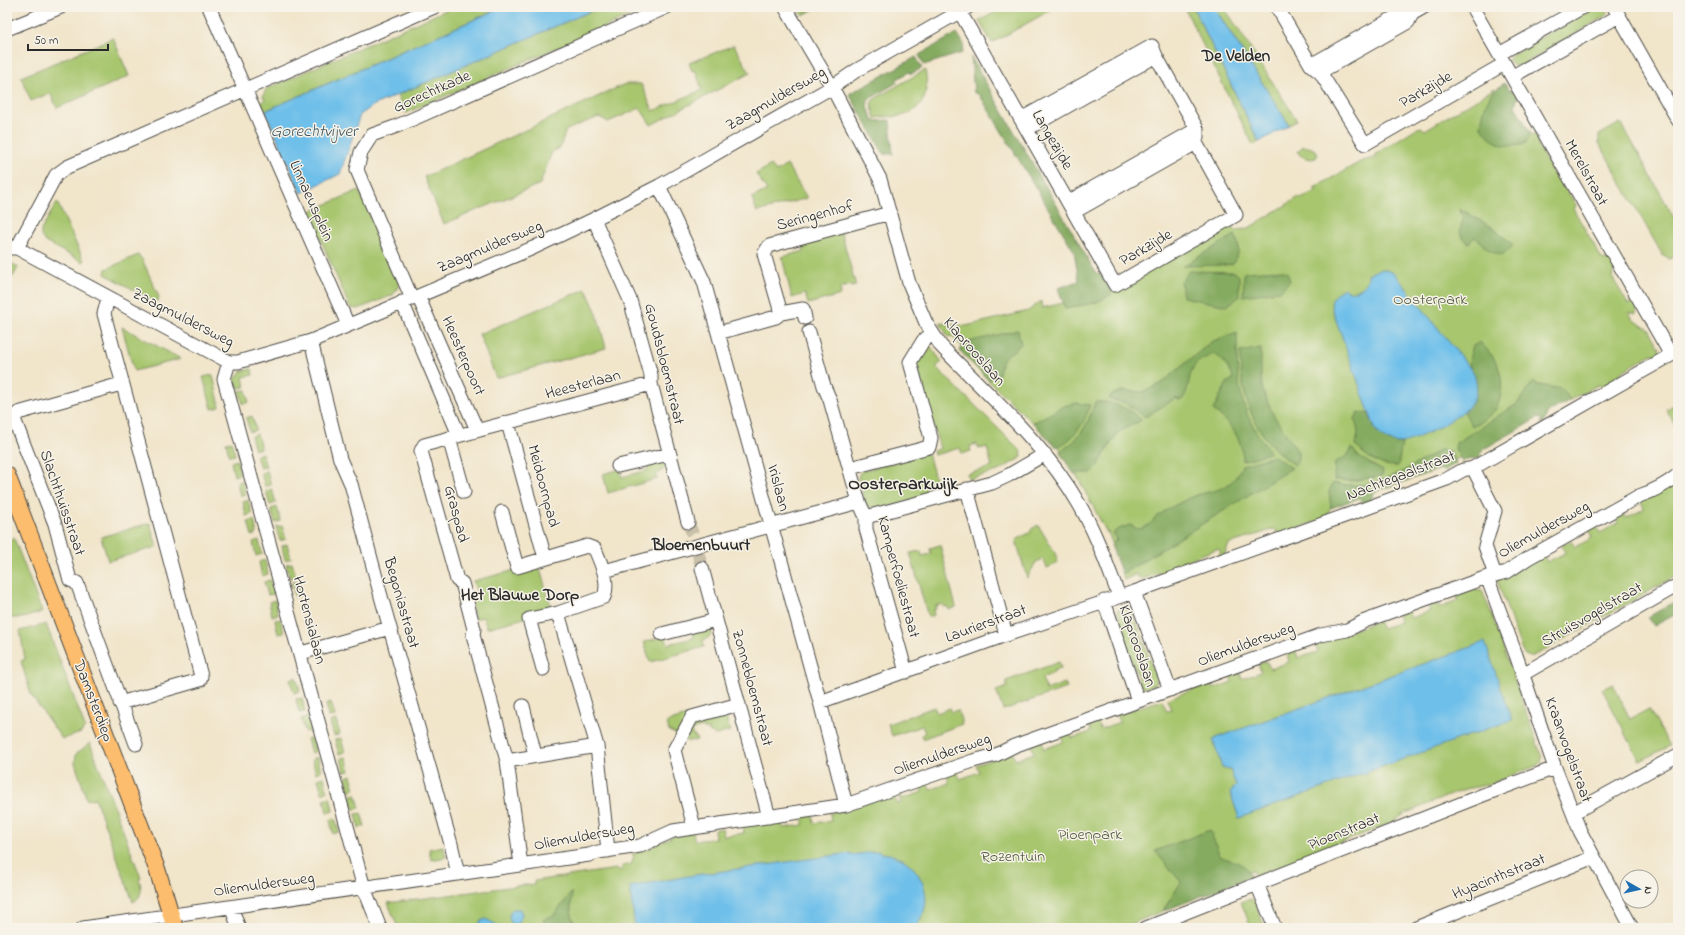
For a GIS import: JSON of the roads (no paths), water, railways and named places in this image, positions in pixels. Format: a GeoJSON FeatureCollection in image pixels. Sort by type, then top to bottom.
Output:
{"type":"FeatureCollection","features":[{"type":"Feature","properties":{"kind":"main road","name":"Damsterdiep"},"geometry":{"type":"LineString","coordinates":[[7,474],[157,870],[173,922]]}},
{"type":"Feature","properties":{"kind":"street"},"geometry":{"type":"LineString","coordinates":[[7,29],[60,7]]}},
{"type":"Feature","properties":{"kind":"street","name":"Linnaeusplein"},"geometry":{"type":"LineString","coordinates":[[209,7],[348,325]]}},
{"type":"Feature","properties":{"kind":"street"},"geometry":{"type":"LineString","coordinates":[[12,248],[56,175],[67,167],[434,7]]}},
{"type":"Feature","properties":{"kind":"street","name":"Gorechtkade"},"geometry":{"type":"LineString","coordinates":[[411,299],[358,170],[361,152],[372,135],[416,118],[667,7]]}},
{"type":"Feature","properties":{"kind":"street","name":"Klaprooslaan"},"geometry":{"type":"LineString","coordinates":[[784,7],[832,88],[880,179],[909,283],[932,334],[941,346],[1045,454],[1079,503],[1095,534],[1119,596]]}},
{"type":"Feature","properties":{"kind":"street"},"geometry":{"type":"LineString","coordinates":[[1278,7],[1316,68],[1408,22],[1412,14],[1424,7]]}},
{"type":"Feature","properties":{"kind":"street","name":"Merelstraat"},"geometry":{"type":"LineString","coordinates":[[1472,7],[1501,59],[1513,76],[1574,187],[1674,353]]}},
{"type":"Feature","properties":{"kind":"street","name":"Parkzijde"},"geometry":{"type":"LineString","coordinates":[[1316,68],[1365,144],[1583,7]]}},
{"type":"Feature","properties":{"kind":"street","name":"Zaagmuldersweg"},"geometry":{"type":"LineString","coordinates":[[12,248],[229,362],[238,362],[310,341],[534,248],[594,220],[659,186],[832,88],[857,70],[964,9]]}},
{"type":"Feature","properties":{"kind":"street","name":"Langezijde"},"geometry":{"type":"LineString","coordinates":[[964,9],[1024,124],[1115,285]]}},
{"type":"Feature","properties":{"kind":"street"},"geometry":{"type":"LineString","coordinates":[[1513,76],[1617,12],[1678,120]]}},
{"type":"Feature","properties":{"kind":"street"},"geometry":{"type":"LineString","coordinates":[[1024,124],[1156,56],[1197,129],[1196,143],[1071,207]]}},
{"type":"Feature","properties":{"kind":"street"},"geometry":{"type":"LineString","coordinates":[[1071,207],[1197,129]]}},
{"type":"Feature","properties":{"kind":"street","name":"Parkzijde"},"geometry":{"type":"LineString","coordinates":[[1115,285],[1236,215],[1196,143]]}},
{"type":"Feature","properties":{"kind":"street","name":"Irislaan"},"geometry":{"type":"LineString","coordinates":[[659,186],[704,282],[820,702],[846,805]]}},
{"type":"Feature","properties":{"kind":"street","name":"Seringenhof"},"geometry":{"type":"LineString","coordinates":[[781,313],[764,254],[769,246],[890,213]]}},
{"type":"Feature","properties":{"kind":"street","name":"Goudsbloemstraat"},"geometry":{"type":"LineString","coordinates":[[594,220],[630,300],[651,375],[651,384],[688,522]]}},
{"type":"Feature","properties":{"kind":"street"},"geometry":{"type":"LineString","coordinates":[[108,298],[104,314],[121,384],[201,676],[200,680],[120,703]]}},
{"type":"Feature","properties":{"kind":"street"},"geometry":{"type":"LineString","coordinates":[[411,299],[454,436],[464,492]]}},
{"type":"Feature","properties":{"kind":"street","name":"Heesterpoort"},"geometry":{"type":"LineString","coordinates":[[411,299],[477,430]]}},
{"type":"Feature","properties":{"kind":"street"},"geometry":{"type":"LineString","coordinates":[[718,333],[776,318],[781,313],[804,314]]}},
{"type":"Feature","properties":{"kind":"street","name":"Kamperfoeliestraat"},"geometry":{"type":"LineString","coordinates":[[809,332],[859,502],[866,517],[866,529],[906,672]]}},
{"type":"Feature","properties":{"kind":"street"},"geometry":{"type":"LineString","coordinates":[[850,468],[929,447],[931,438],[910,362],[923,341],[932,334]]}},
{"type":"Feature","properties":{"kind":"street","name":"Begoniastraat"},"geometry":{"type":"LineString","coordinates":[[310,341],[340,459],[351,484],[458,874]]}},
{"type":"Feature","properties":{"kind":"street","name":"Nachtegaalstraat"},"geometry":{"type":"LineString","coordinates":[[1119,596],[1134,592],[1447,479],[1463,470],[1473,468],[1674,353]]}},
{"type":"Feature","properties":{"kind":"street","name":"Hortensialaan"},"geometry":{"type":"LineString","coordinates":[[229,362],[224,379],[301,653],[364,888],[380,928]]}},
{"type":"Feature","properties":{"kind":"street","name":"Slachthuisstraat"},"geometry":{"type":"LineString","coordinates":[[121,384],[18,413],[14,419],[55,524],[70,580],[77,583],[136,744]]}},
{"type":"Feature","properties":{"kind":"street","name":"Heesterlaan"},"geometry":{"type":"LineString","coordinates":[[508,423],[651,384]]}},
{"type":"Feature","properties":{"kind":"street"},"geometry":{"type":"LineString","coordinates":[[454,436],[508,423]]}},
{"type":"Feature","properties":{"kind":"street","name":"Meidoornpad"},"geometry":{"type":"LineString","coordinates":[[508,423],[545,558]]}},
{"type":"Feature","properties":{"kind":"street","name":"Graspad"},"geometry":{"type":"LineString","coordinates":[[454,436],[424,445],[421,451],[457,580],[462,583],[474,629],[473,635],[507,761]]}},
{"type":"Feature","properties":{"kind":"street"},"geometry":{"type":"LineString","coordinates":[[618,466],[669,454]]}},
{"type":"Feature","properties":{"kind":"street"},"geometry":{"type":"LineString","coordinates":[[866,517],[992,483],[1045,454]]}},
{"type":"Feature","properties":{"kind":"street","name":"Kraanvogelstraat"},"geometry":{"type":"LineString","coordinates":[[1473,468],[1495,511],[1485,546],[1491,576],[1555,768],[1580,831],[1632,928]]}},
{"type":"Feature","properties":{"kind":"street","name":"Oliemuldersweg"},"geometry":{"type":"LineString","coordinates":[[84,928],[173,922],[231,907],[521,865],[640,846],[673,831],[846,805],[973,761],[996,755],[1014,746],[1321,636],[1347,630],[1365,620],[1491,576],[1507,572],[1528,558],[1639,496],[1670,482],[1678,475]]}},
{"type":"Feature","properties":{"kind":"street"},"geometry":{"type":"LineString","coordinates":[[967,490],[1006,635]]}},
{"type":"Feature","properties":{"kind":"street"},"geometry":{"type":"LineString","coordinates":[[604,571],[859,502]]}},
{"type":"Feature","properties":{"kind":"street"},"geometry":{"type":"LineString","coordinates":[[502,512],[516,567],[587,546],[595,549],[604,571],[607,590],[604,597],[558,613],[529,619],[543,669]]}},
{"type":"Feature","properties":{"kind":"street","name":"Zonnebloemstraat"},"geometry":{"type":"LineString","coordinates":[[702,568],[770,817]]}},
{"type":"Feature","properties":{"kind":"street","name":"Struisvogelstraat"},"geometry":{"type":"LineString","coordinates":[[1523,674],[1678,585]]}},
{"type":"Feature","properties":{"kind":"street","name":"Klaprooslaan"},"geometry":{"type":"LineString","coordinates":[[1134,592],[1170,690]]}},
{"type":"Feature","properties":{"kind":"street","name":"Laurierstraat"},"geometry":{"type":"LineString","coordinates":[[820,702],[1119,596]]}},
{"type":"Feature","properties":{"kind":"street","name":"Klaprooslaan"},"geometry":{"type":"LineString","coordinates":[[1104,601],[1138,702]]}},
{"type":"Feature","properties":{"kind":"street"},"geometry":{"type":"LineString","coordinates":[[558,613],[597,746],[608,851]]}},
{"type":"Feature","properties":{"kind":"street"},"geometry":{"type":"LineString","coordinates":[[662,634],[716,620]]}},
{"type":"Feature","properties":{"kind":"street"},"geometry":{"type":"LineString","coordinates":[[301,653],[390,628]]}},
{"type":"Feature","properties":{"kind":"street"},"geometry":{"type":"LineString","coordinates":[[694,827],[674,750],[692,717],[738,704]]}},
{"type":"Feature","properties":{"kind":"street"},"geometry":{"type":"LineString","coordinates":[[523,706],[535,755]]}},
{"type":"Feature","properties":{"kind":"street"},"geometry":{"type":"LineString","coordinates":[[521,865],[507,761],[535,755],[597,746]]}},
{"type":"Feature","properties":{"kind":"street"},"geometry":{"type":"LineString","coordinates":[[1573,813],[1678,755]]}},
{"type":"Feature","properties":{"kind":"street","name":"Pioenstraat"},"geometry":{"type":"LineString","coordinates":[[1146,928],[1483,794],[1555,768]]}},
{"type":"Feature","properties":{"kind":"street","name":"Hyacinthstraat"},"geometry":{"type":"LineString","coordinates":[[1416,928],[1594,857]]}},
{"type":"Feature","properties":{"kind":"street"},"geometry":{"type":"LineString","coordinates":[[1257,884],[1274,928]]}},
{"type":"Feature","properties":{"kind":"street"},"geometry":{"type":"LineString","coordinates":[[231,907],[239,928]]}},
{"type":"Feature","properties":{"kind":"water","name":"Gorechtvijver"},"geometry":{"type":"Polygon","coordinates":[[[503,7],[600,7],[374,105],[360,115],[340,174],[301,193],[265,111],[503,7]]]}},
{"type":"Feature","properties":{"kind":"water"},"geometry":{"type":"Polygon","coordinates":[[[1193,7],[1214,7],[1289,125],[1259,142],[1193,7]]]}},
{"type":"Feature","properties":{"kind":"water"},"geometry":{"type":"Polygon","coordinates":[[[1383,269],[1394,273],[1473,372],[1476,380],[1476,392],[1471,404],[1466,409],[1448,422],[1425,434],[1405,442],[1398,443],[1385,439],[1375,429],[1331,306],[1333,297],[1344,288],[1351,291],[1356,291],[1366,283],[1368,275],[1377,270],[1383,269]]]}},
{"type":"Feature","properties":{"kind":"water"},"geometry":{"type":"Polygon","coordinates":[[[1485,642],[1512,720],[1239,818],[1230,792],[1236,786],[1230,769],[1222,768],[1213,739],[1485,642]]]}},
{"type":"Feature","properties":{"kind":"water"},"geometry":{"type":"Polygon","coordinates":[[[879,851],[880,853],[894,855],[905,861],[918,873],[922,881],[925,889],[925,906],[922,916],[915,928],[635,928],[630,887],[688,876],[851,853],[852,855],[879,851]]]}},
{"type":"Feature","properties":{"kind":"water"},"geometry":{"type":"Polygon","coordinates":[[[513,909],[520,909],[522,914],[519,923],[515,925],[511,923],[509,919],[513,909]]]}},
{"type":"Feature","properties":{"kind":"water"},"geometry":{"type":"Polygon","coordinates":[[[486,919],[499,928],[479,928],[480,921],[486,919]]]}},
{"type":"Feature","properties":{"kind":"tunnel"},"geometry":{"type":"LineString","coordinates":[[688,522],[693,535]]}},
{"type":"Feature","properties":{"kind":"tunnel"},"geometry":{"type":"LineString","coordinates":[[698,553],[702,568]]}},
{"type":"Feature","properties":{"kind":"district","name":"De Velden"},"geometry":{"type":"Point","coordinates":[1236,56]}},
{"type":"Feature","properties":{"kind":"district","name":"Oosterparkwijk"},"geometry":{"type":"Point","coordinates":[903,485]}},
{"type":"Feature","properties":{"kind":"district","name":"Bloemenbuurt"},"geometry":{"type":"Point","coordinates":[701,545]}},
{"type":"Feature","properties":{"kind":"district","name":"Het Blauwe Dorp"},"geometry":{"type":"Point","coordinates":[520,595]}},
{"type":"Feature","properties":{"kind":"park label","name":"Oosterpark"},"geometry":{"type":"Point","coordinates":[1430,300]}},
{"type":"Feature","properties":{"kind":"park label","name":"Pioenpark"},"geometry":{"type":"Point","coordinates":[1090,835]}},
{"type":"Feature","properties":{"kind":"park label","name":"Rozentuin"},"geometry":{"type":"Point","coordinates":[1013,857]}}]}
